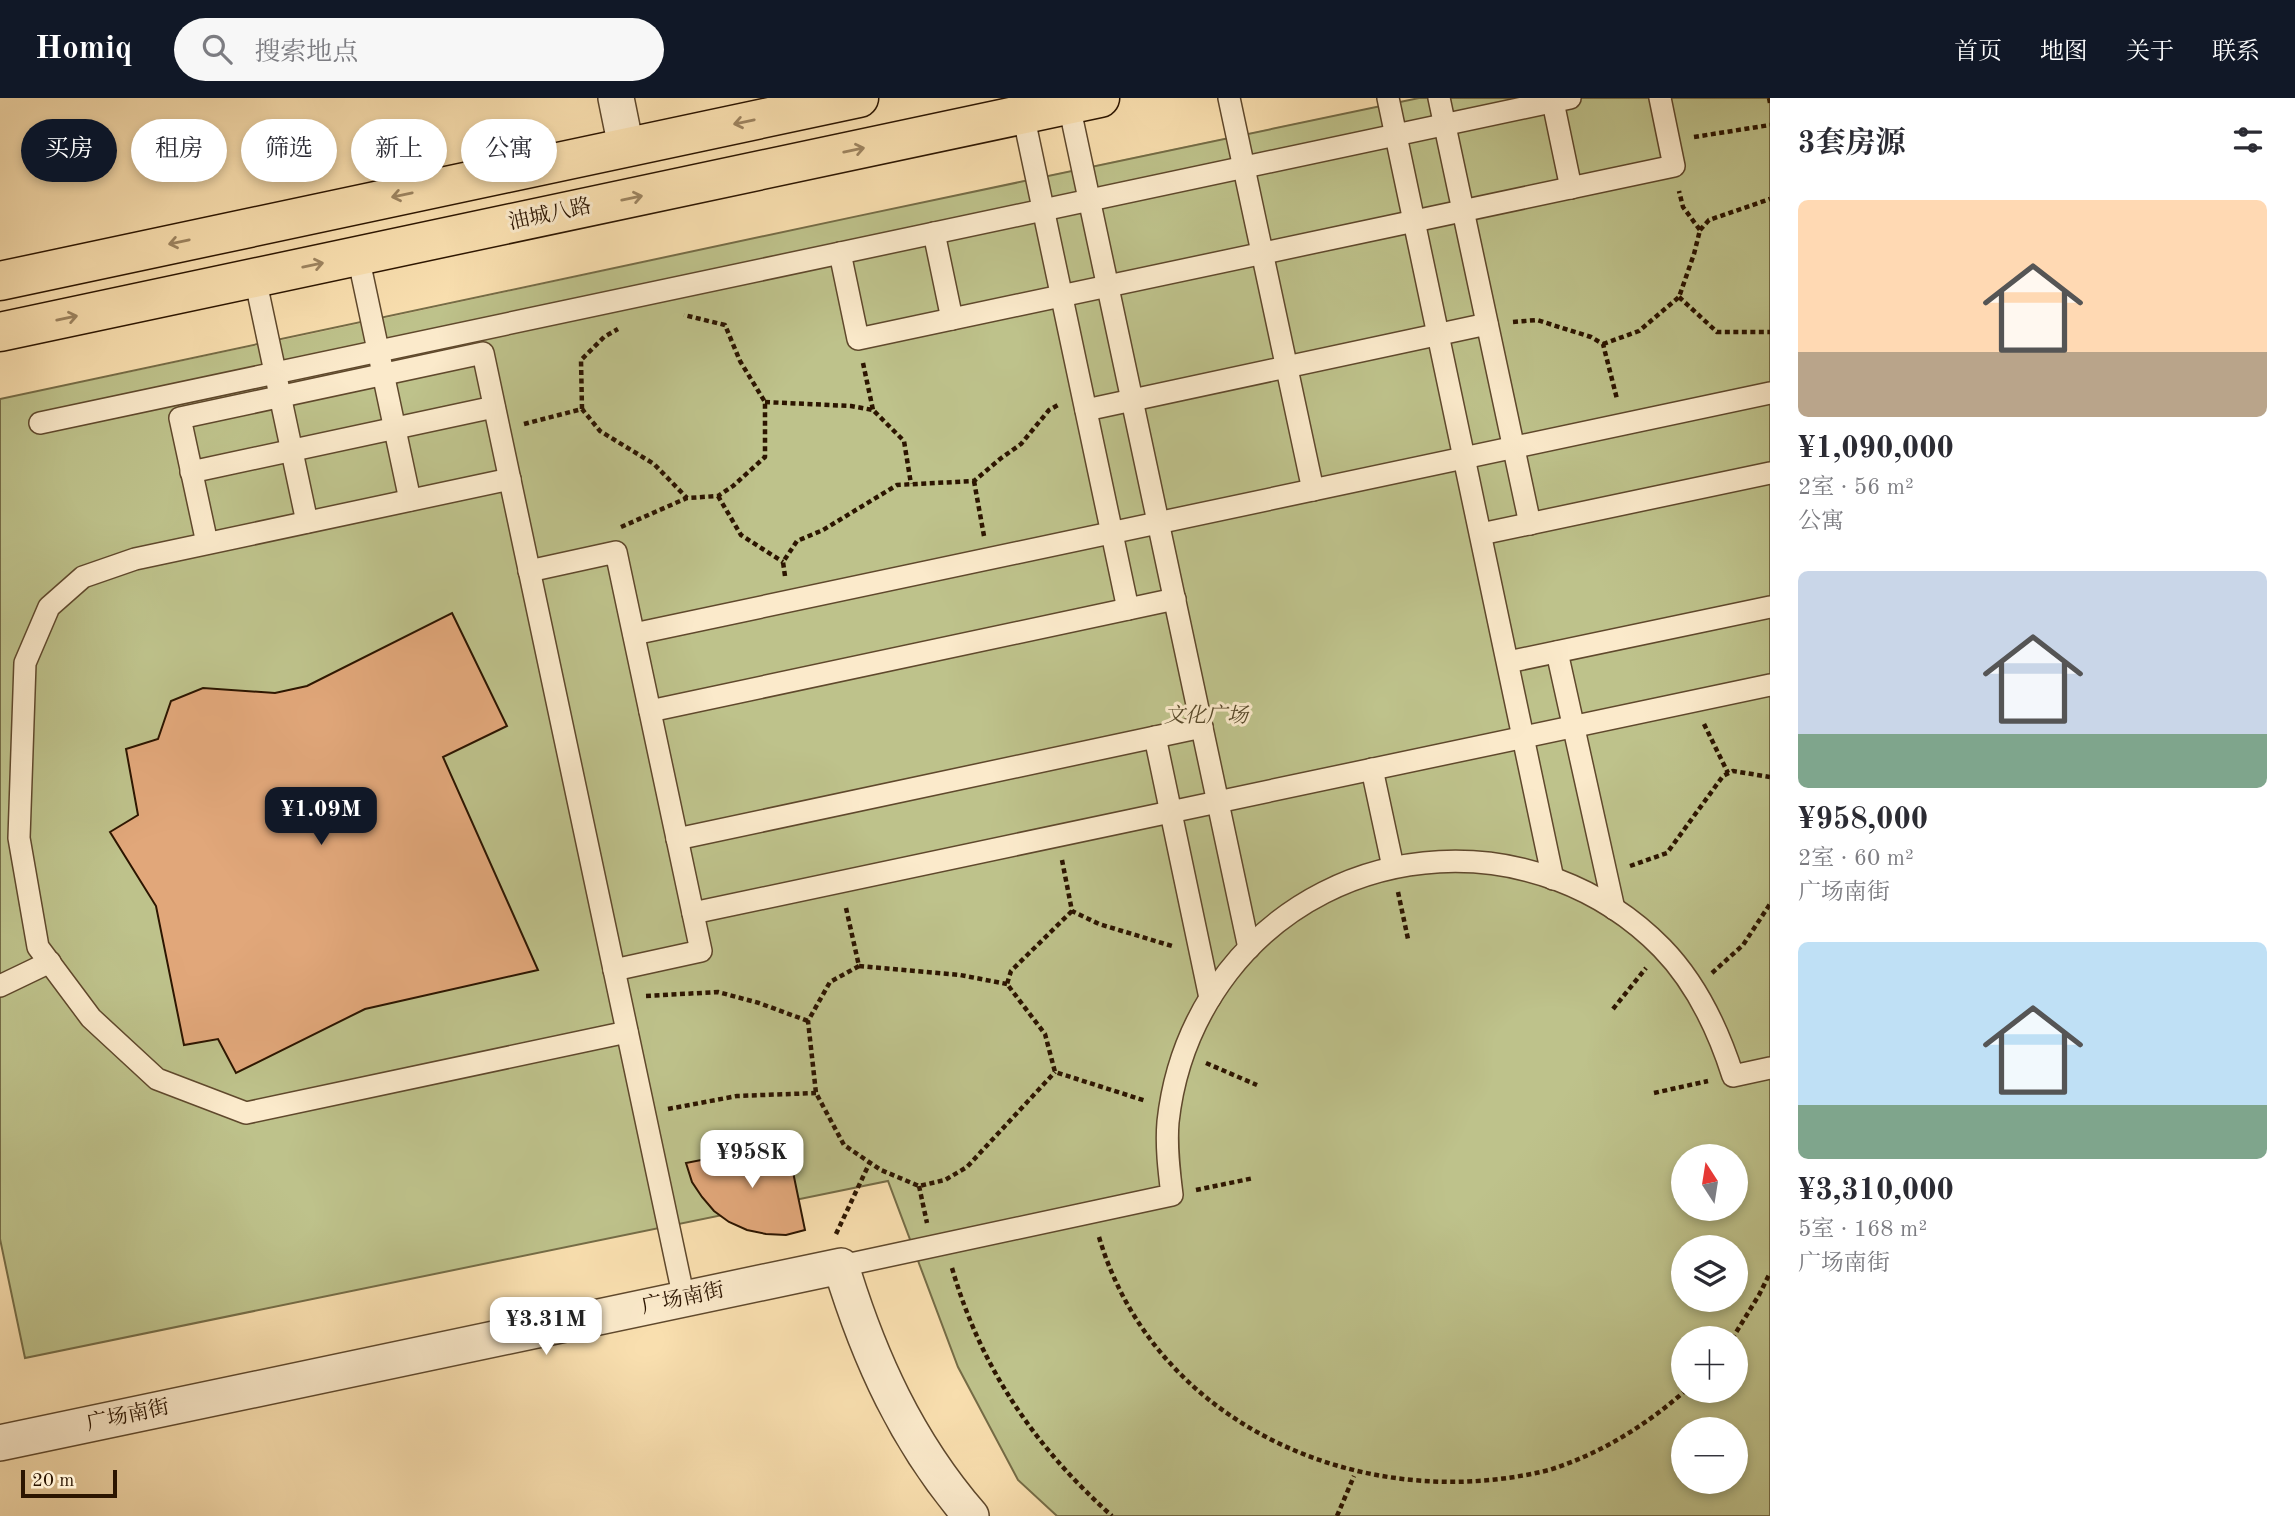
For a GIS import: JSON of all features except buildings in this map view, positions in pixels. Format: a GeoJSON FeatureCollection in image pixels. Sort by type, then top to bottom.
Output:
{"type":"FeatureCollection","features":[{"type":"Feature","properties":{"kind":"main road"},"geometry":{"type":"LineString","coordinates":[[0,281],[859,98]]}},
{"type":"Feature","properties":{"kind":"main road","name":"油城八路"},"geometry":{"type":"LineString","coordinates":[[0,332],[1085,101]]}},
{"type":"Feature","properties":{"kind":"street"},"geometry":{"type":"LineString","coordinates":[[615,98],[626,147]]}},
{"type":"Feature","properties":{"kind":"street"},"geometry":{"type":"LineString","coordinates":[[1229,98],[1312,490]]}},
{"type":"Feature","properties":{"kind":"street"},"geometry":{"type":"LineString","coordinates":[[1388,98],[1553,879]]}},
{"type":"Feature","properties":{"kind":"street"},"geometry":{"type":"LineString","coordinates":[[1439,98],[1530,524]]}},
{"type":"Feature","properties":{"kind":"street"},"geometry":{"type":"LineString","coordinates":[[840,253],[858,339],[1674,166],[1660,98]]}},
{"type":"Feature","properties":{"kind":"street"},"geometry":{"type":"LineString","coordinates":[[40,423],[1562,100],[1571,188]]}},
{"type":"Feature","properties":{"kind":"street"},"geometry":{"type":"LineString","coordinates":[[1085,101],[1090,200],[1249,948]]}},
{"type":"Feature","properties":{"kind":"street"},"geometry":{"type":"LineString","coordinates":[[1023,114],[1128,609]]}},
{"type":"Feature","properties":{"kind":"street"},"geometry":{"type":"LineString","coordinates":[[934,233],[952,319]]}},
{"type":"Feature","properties":{"kind":"street"},"geometry":{"type":"LineString","coordinates":[[358,256],[410,500]]}},
{"type":"Feature","properties":{"kind":"street"},"geometry":{"type":"LineString","coordinates":[[255,278],[307,522]]}},
{"type":"Feature","properties":{"kind":"street"},"geometry":{"type":"LineString","coordinates":[[1085,404],[1132,400],[1487,324]]}},
{"type":"Feature","properties":{"kind":"street"},"geometry":{"type":"LineString","coordinates":[[207,544],[180,418],[483,354],[684,1299]]}},
{"type":"Feature","properties":{"kind":"street"},"geometry":{"type":"LineString","coordinates":[[634,634],[1770,393]]}},
{"type":"Feature","properties":{"kind":"street"},"geometry":{"type":"LineString","coordinates":[[191,472],[494,407]]}},
{"type":"Feature","properties":{"kind":"street"},"geometry":{"type":"LineString","coordinates":[[1480,534],[1770,473]]}},
{"type":"Feature","properties":{"kind":"street"},"geometry":{"type":"LineString","coordinates":[[510,479],[135,559],[83,577],[49,607],[25,663],[10,838],[38,947],[91,1018],[157,1079],[246,1113],[627,1032]]}},
{"type":"Feature","properties":{"kind":"street"},"geometry":{"type":"LineString","coordinates":[[529,570],[616,552],[634,634],[701,951],[614,970]]}},
{"type":"Feature","properties":{"kind":"street"},"geometry":{"type":"LineString","coordinates":[[650,711],[1175,599]]}},
{"type":"Feature","properties":{"kind":"street"},"geometry":{"type":"LineString","coordinates":[[1508,662],[1770,607]]}},
{"type":"Feature","properties":{"kind":"street"},"geometry":{"type":"LineString","coordinates":[[1557,652],[1614,909]]}},
{"type":"Feature","properties":{"kind":"street"},"geometry":{"type":"LineString","coordinates":[[693,913],[1770,684]]}},
{"type":"Feature","properties":{"kind":"street"},"geometry":{"type":"LineString","coordinates":[[677,839],[1202,727]]}},
{"type":"Feature","properties":{"kind":"street"},"geometry":{"type":"LineString","coordinates":[[1156,737],[1210,998]]}},
{"type":"Feature","properties":{"kind":"street"},"geometry":{"type":"LineString","coordinates":[[1372,769],[1393,867]]}},
{"type":"Feature","properties":{"kind":"street"},"geometry":{"type":"LineString","coordinates":[[971,1516],[927,1460],[899,1414],[856,1316],[841,1266],[1171,1195],[1167,1160],[1170,1109],[1183,1053],[1197,1020],[1210,998],[1249,948],[1292,912],[1322,892],[1393,867],[1427,862],[1501,864],[1572,885],[1634,923],[1662,948],[1694,989],[1721,1041],[1732,1076],[1770,1068]]}},
{"type":"Feature","properties":{"kind":"street"},"geometry":{"type":"LineString","coordinates":[[0,986],[50,962]]}},
{"type":"Feature","properties":{"kind":"street","name":"广场南街"},"geometry":{"type":"LineString","coordinates":[[0,1443],[841,1266]]}},
{"type":"Feature","properties":{"kind":"path"},"geometry":{"type":"LineString","coordinates":[[1769,98],[1770,103]]}},
{"type":"Feature","properties":{"kind":"path"},"geometry":{"type":"LineString","coordinates":[[1669,142],[1770,125]]}},
{"type":"Feature","properties":{"kind":"path"},"geometry":{"type":"LineString","coordinates":[[1674,166],[1683,206],[1700,230]]}},
{"type":"Feature","properties":{"kind":"path"},"geometry":{"type":"LineString","coordinates":[[1603,344],[1639,331],[1679,298],[1700,230],[1709,220],[1770,200]]}},
{"type":"Feature","properties":{"kind":"path"},"geometry":{"type":"LineString","coordinates":[[1679,298],[1717,332],[1770,332]]}},
{"type":"Feature","properties":{"kind":"path"},"geometry":{"type":"LineString","coordinates":[[616,552],[612,531],[687,498],[718,496],[765,457],[765,402],[740,361],[725,325],[681,314]]}},
{"type":"Feature","properties":{"kind":"path"},"geometry":{"type":"LineString","coordinates":[[1487,324],[1537,320],[1591,337],[1603,344],[1624,424]]}},
{"type":"Feature","properties":{"kind":"path"},"geometry":{"type":"LineString","coordinates":[[623,326],[604,337],[581,360],[582,409],[600,431],[654,464],[687,498]]}},
{"type":"Feature","properties":{"kind":"path"},"geometry":{"type":"LineString","coordinates":[[858,339],[873,410],[904,441],[911,484]]}},
{"type":"Feature","properties":{"kind":"path"},"geometry":{"type":"LineString","coordinates":[[765,402],[851,406],[873,410]]}},
{"type":"Feature","properties":{"kind":"path"},"geometry":{"type":"LineString","coordinates":[[790,601],[783,562],[797,541],[823,530],[897,485],[974,481],[1021,444],[1049,410],[1063,402],[1085,404]]}},
{"type":"Feature","properties":{"kind":"path"},"geometry":{"type":"LineString","coordinates":[[499,430],[582,409]]}},
{"type":"Feature","properties":{"kind":"path"},"geometry":{"type":"LineString","coordinates":[[974,481],[989,559]]}},
{"type":"Feature","properties":{"kind":"path"},"geometry":{"type":"LineString","coordinates":[[718,496],[741,535],[783,562]]}},
{"type":"Feature","properties":{"kind":"path"},"geometry":{"type":"LineString","coordinates":[[1699,700],[1703,723],[1728,773]]}},
{"type":"Feature","properties":{"kind":"path"},"geometry":{"type":"LineString","coordinates":[[1605,871],[1638,865],[1667,853],[1714,786],[1728,773],[1733,771],[1770,777]]}},
{"type":"Feature","properties":{"kind":"path"},"geometry":{"type":"LineString","coordinates":[[1057,835],[1072,911]]}},
{"type":"Feature","properties":{"kind":"path"},"geometry":{"type":"LineString","coordinates":[[1393,867],[1408,939]]}},
{"type":"Feature","properties":{"kind":"path"},"geometry":{"type":"LineString","coordinates":[[841,881],[859,966]]}},
{"type":"Feature","properties":{"kind":"path"},"geometry":{"type":"LineString","coordinates":[[1694,989],[1743,945],[1770,904]]}},
{"type":"Feature","properties":{"kind":"path"},"geometry":{"type":"LineString","coordinates":[[1072,911],[1099,924],[1201,952]]}},
{"type":"Feature","properties":{"kind":"path"},"geometry":{"type":"LineString","coordinates":[[1007,984],[1011,971],[1072,911]]}},
{"type":"Feature","properties":{"kind":"path"},"geometry":{"type":"LineString","coordinates":[[1613,1009],[1662,948]]}},
{"type":"Feature","properties":{"kind":"path"},"geometry":{"type":"LineString","coordinates":[[859,966],[960,975],[1007,984],[1045,1034],[1055,1072],[967,1167],[946,1180],[919,1186],[881,1170],[844,1145],[816,1093],[808,1021],[830,982],[859,966]]}},
{"type":"Feature","properties":{"kind":"path"},"geometry":{"type":"LineString","coordinates":[[620,998],[718,992],[760,1003],[808,1021]]}},
{"type":"Feature","properties":{"kind":"path"},"geometry":{"type":"LineString","coordinates":[[1183,1053],[1257,1085]]}},
{"type":"Feature","properties":{"kind":"path"},"geometry":{"type":"LineString","coordinates":[[1055,1072],[1170,1109]]}},
{"type":"Feature","properties":{"kind":"path"},"geometry":{"type":"LineString","coordinates":[[1654,1093],[1732,1076]]}},
{"type":"Feature","properties":{"kind":"path"},"geometry":{"type":"LineString","coordinates":[[645,1114],[737,1096],[816,1093]]}},
{"type":"Feature","properties":{"kind":"path"},"geometry":{"type":"LineString","coordinates":[[841,1266],[835,1232],[870,1162]]}},
{"type":"Feature","properties":{"kind":"path"},"geometry":{"type":"LineString","coordinates":[[1171,1195],[1254,1178]]}},
{"type":"Feature","properties":{"kind":"path"},"geometry":{"type":"LineString","coordinates":[[919,1186],[938,1245],[983,1351],[1010,1399],[1042,1444],[1079,1486],[1112,1516]]}},
{"type":"Feature","properties":{"kind":"path"},"geometry":{"type":"LineString","coordinates":[[1092,1212],[1118,1286],[1137,1320],[1160,1352],[1186,1381],[1215,1407],[1247,1430],[1305,1460],[1367,1479]]}},
{"type":"Feature","properties":{"kind":"path"},"geometry":{"type":"LineString","coordinates":[[1740,1326],[1770,1273]]}},
{"type":"Feature","properties":{"kind":"path"},"geometry":{"type":"LineString","coordinates":[[1393,1484],[1432,1487],[1472,1485],[1510,1480],[1549,1470],[1587,1456],[1623,1438],[1671,1403]]}},
{"type":"Feature","properties":{"kind":"path"},"geometry":{"type":"LineString","coordinates":[[1337,1516],[1354,1476]]}},
{"type":"Feature","properties":{"kind":"green space","name":"文化广场"},"geometry":{"type":"Polygon","coordinates":[[[1419,98],[1770,98],[1770,1516],[1057,1516],[1018,1480],[958,1367],[888,1181],[25,1358],[0,1239],[0,399],[1419,98]]]}}]}
